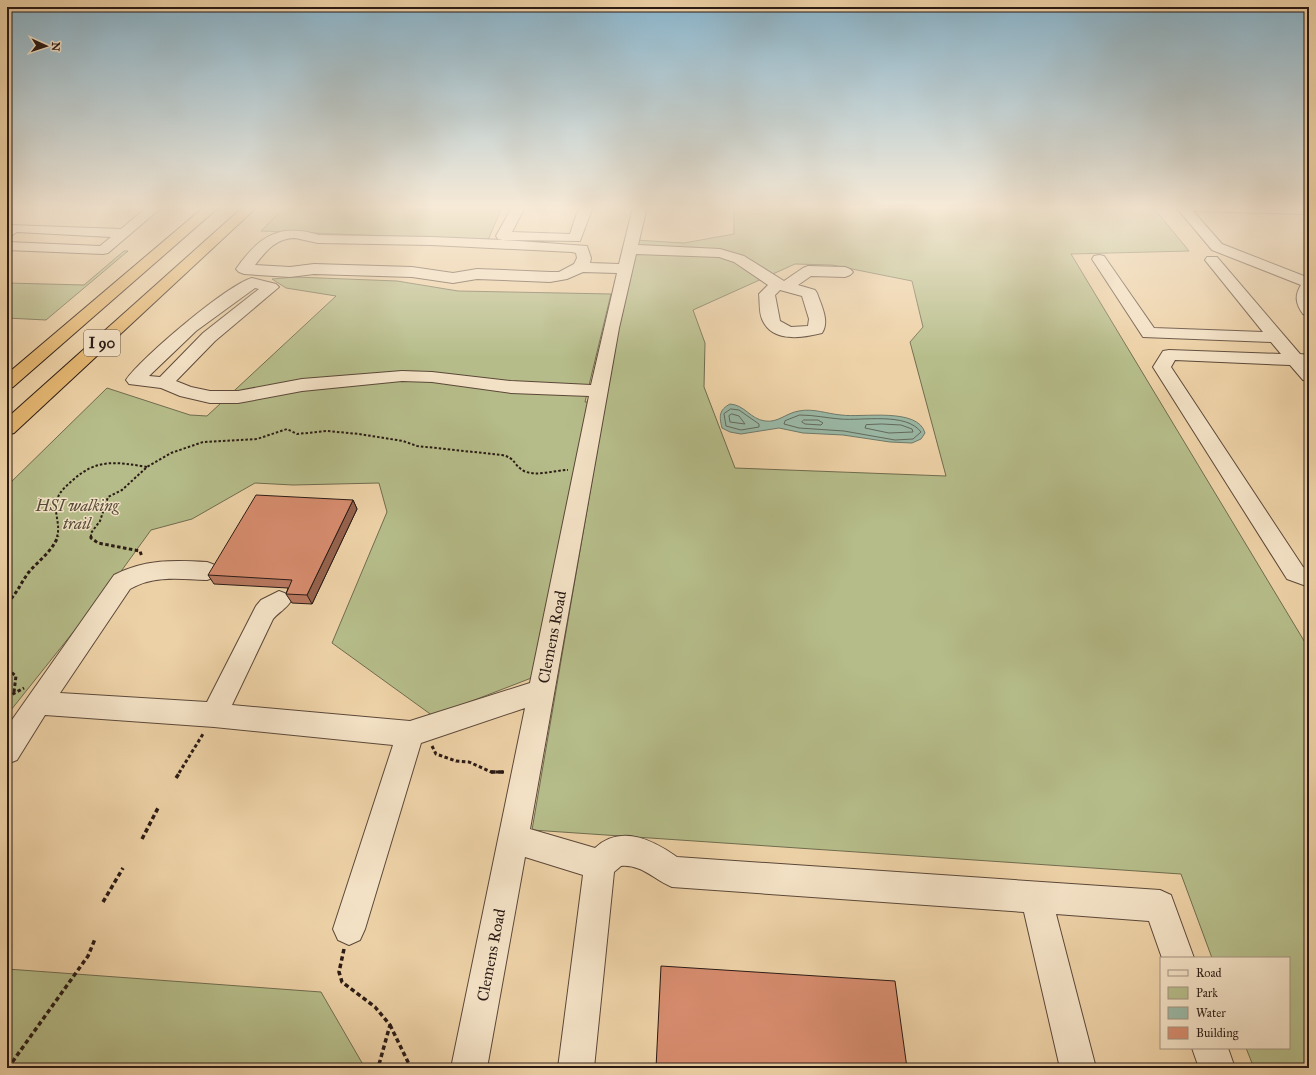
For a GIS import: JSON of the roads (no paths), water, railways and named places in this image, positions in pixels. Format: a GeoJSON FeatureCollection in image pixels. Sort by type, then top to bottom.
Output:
{"type":"FeatureCollection","features":[{"type":"Feature","properties":{"kind":"highway","name":"I 90"},"geometry":{"type":"LineString","coordinates":[[7,383],[155,257]]}},
{"type":"Feature","properties":{"kind":"highway","name":"I 90"},"geometry":{"type":"LineString","coordinates":[[7,429],[197,257]]}},
{"type":"Feature","properties":{"kind":"street"},"geometry":{"type":"LineString","coordinates":[[255,257],[244,269],[290,272],[314,269],[412,272],[453,278],[478,274],[550,277],[562,276],[581,267],[627,259],[655,257]]}},
{"type":"Feature","properties":{"kind":"street"},"geometry":{"type":"LineString","coordinates":[[581,267],[584,257]]}},
{"type":"Feature","properties":{"kind":"street"},"geometry":{"type":"LineString","coordinates":[[733,257],[739,259],[781,285],[808,271],[845,272]]}},
{"type":"Feature","properties":{"kind":"street"},"geometry":{"type":"LineString","coordinates":[[1242,257],[1309,283]]}},
{"type":"Feature","properties":{"kind":"street","name":"Clemens Road"},"geometry":{"type":"LineString","coordinates":[[469,1068],[611,328],[627,259]]}},
{"type":"Feature","properties":{"kind":"street"},"geometry":{"type":"LineString","coordinates":[[1098,259],[1149,333],[1276,337]]}},
{"type":"Feature","properties":{"kind":"street"},"geometry":{"type":"LineString","coordinates":[[1212,260],[1276,337],[1302,360],[1309,376]]}},
{"type":"Feature","properties":{"kind":"street"},"geometry":{"type":"LineString","coordinates":[[164,383],[209,337],[271,287],[252,283],[219,303],[183,334],[135,380],[164,383],[186,392],[210,397],[238,397],[302,385],[402,376],[432,377],[511,387],[599,391]]}},
{"type":"Feature","properties":{"kind":"street"},"geometry":{"type":"LineString","coordinates":[[1309,286],[1303,294],[1303,301],[1309,311]]}},
{"type":"Feature","properties":{"kind":"street"},"geometry":{"type":"LineString","coordinates":[[1302,360],[1169,355],[1162,367],[1295,573],[1309,578]]}},
{"type":"Feature","properties":{"kind":"street"},"geometry":{"type":"LineString","coordinates":[[7,751],[38,703],[122,582],[133,575],[160,569],[207,571]]}},
{"type":"Feature","properties":{"kind":"street"},"geometry":{"type":"LineString","coordinates":[[210,722],[264,613],[269,606],[279,602]]}},
{"type":"Feature","properties":{"kind":"street"},"geometry":{"type":"LineString","coordinates":[[38,703],[210,722],[420,738],[541,691]]}},
{"type":"Feature","properties":{"kind":"street"},"geometry":{"type":"LineString","coordinates":[[348,929],[420,738]]}},
{"type":"Feature","properties":{"kind":"street"},"geometry":{"type":"LineString","coordinates":[[513,839],[600,865]]}},
{"type":"Feature","properties":{"kind":"street"},"geometry":{"type":"LineString","coordinates":[[576,1068],[600,865],[614,853],[631,849],[655,859],[672,872],[1160,906],[1178,957]]}},
{"type":"Feature","properties":{"kind":"street"},"geometry":{"type":"LineString","coordinates":[[1036,898],[1078,1068]]}},
{"type":"Feature","properties":{"kind":"street"},"geometry":{"type":"LineString","coordinates":[[1210,1049],[1217,1068]]}},
{"type":"Feature","properties":{"kind":"water"},"geometry":{"type":"Polygon","coordinates":[[[730,404],[740,407],[755,418],[765,421],[774,421],[794,412],[804,410],[850,416],[888,415],[912,420],[920,425],[925,433],[921,439],[912,443],[890,442],[843,435],[803,433],[779,428],[741,434],[730,432],[722,428],[720,420],[722,411],[730,404]]]}},
{"type":"Feature","properties":{"kind":"park label","name":"HSI walking trail"},"geometry":{"type":"Point","coordinates":[77,514]}}]}
